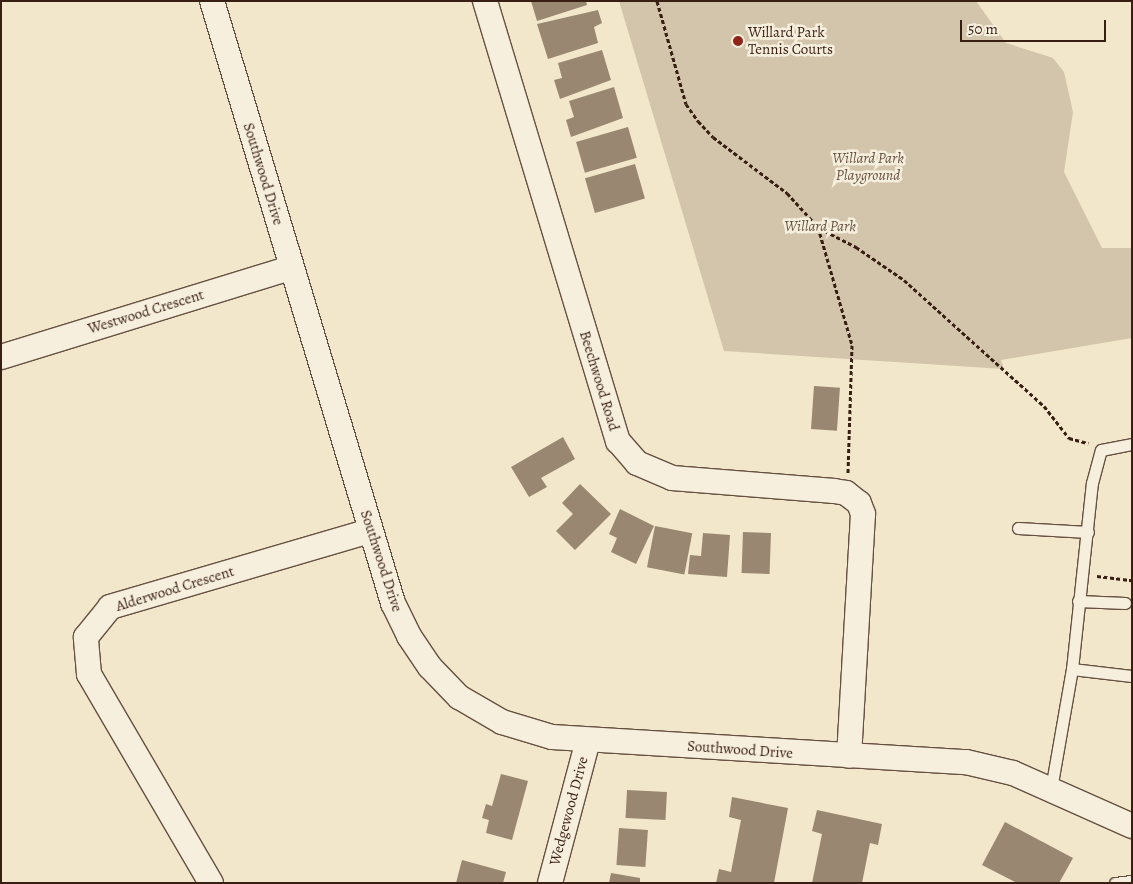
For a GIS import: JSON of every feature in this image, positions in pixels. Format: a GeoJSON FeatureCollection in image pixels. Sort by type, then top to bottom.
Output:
{"type":"FeatureCollection","features":[{"type":"Feature","properties":{"kind":"street","name":"Southwood Drive"},"geometry":{"type":"LineString","coordinates":[[212,1],[393,603],[409,636],[430,668],[459,698],[502,722],[552,737],[966,762],[1013,773],[1132,826]]}},
{"type":"Feature","properties":{"kind":"street","name":"Beechwood Road"},"geometry":{"type":"LineString","coordinates":[[485,1],[618,441],[637,463],[672,478],[846,493]]}},
{"type":"Feature","properties":{"kind":"street","name":"Westwood Crescent"},"geometry":{"type":"LineString","coordinates":[[1,357],[291,268]]}},
{"type":"Feature","properties":{"kind":"street"},"geometry":{"type":"LineString","coordinates":[[846,493],[859,503],[863,514],[849,756]]}},
{"type":"Feature","properties":{"kind":"street","name":"Alderwood Crescent"},"geometry":{"type":"LineString","coordinates":[[211,883],[89,674],[86,636],[110,607],[370,531]]}},
{"type":"Feature","properties":{"kind":"street","name":"Wedgewood Drive"},"geometry":{"type":"LineString","coordinates":[[550,883],[588,740]]}},
{"type":"Feature","properties":{"kind":"lane"},"geometry":{"type":"LineString","coordinates":[[1051,789],[1072,669],[1092,483],[1101,450],[1132,444]]}},
{"type":"Feature","properties":{"kind":"lane"},"geometry":{"type":"LineString","coordinates":[[1018,528],[1088,532]]}},
{"type":"Feature","properties":{"kind":"lane"},"geometry":{"type":"LineString","coordinates":[[1078,601],[1125,603]]}},
{"type":"Feature","properties":{"kind":"lane"},"geometry":{"type":"LineString","coordinates":[[1072,669],[1132,676]]}},
{"type":"Feature","properties":{"kind":"lane"},"geometry":{"type":"LineString","coordinates":[[1116,883],[1132,880]]}},
{"type":"Feature","properties":{"kind":"path"},"geometry":{"type":"LineString","coordinates":[[656,1],[686,104],[713,137],[787,193],[818,227],[856,247],[904,280],[1044,406],[1069,438],[1101,450]]}},
{"type":"Feature","properties":{"kind":"path"},"geometry":{"type":"LineString","coordinates":[[818,227],[852,345],[846,493]]}},
{"type":"Feature","properties":{"kind":"path"},"geometry":{"type":"LineString","coordinates":[[1082,574],[1132,580]]}},
{"type":"Feature","properties":{"kind":"green space","name":"Willard Park"},"geometry":{"type":"Polygon","coordinates":[[[619,1],[976,1],[1006,43],[1053,58],[1064,72],[1073,112],[1064,172],[1102,248],[1132,248],[1132,338],[1001,360],[1004,369],[724,351],[619,1]]]}},
{"type":"Feature","properties":{"kind":"building"},"geometry":{"type":"Polygon","coordinates":[[[531,1],[586,1],[587,5],[537,21],[531,1]]]}},
{"type":"Feature","properties":{"kind":"building"},"geometry":{"type":"Polygon","coordinates":[[[598,10],[602,23],[594,27],[598,43],[548,59],[537,24],[598,10]]]}},
{"type":"Feature","properties":{"kind":"building"},"geometry":{"type":"Polygon","coordinates":[[[602,50],[611,80],[560,99],[554,80],[562,78],[558,63],[602,50]]]}},
{"type":"Feature","properties":{"kind":"building"},"geometry":{"type":"Polygon","coordinates":[[[614,87],[623,118],[571,137],[566,120],[574,117],[569,101],[614,87]]]}},
{"type":"Feature","properties":{"kind":"building"},"geometry":{"type":"Polygon","coordinates":[[[628,127],[637,158],[585,173],[576,142],[628,127]]]}},
{"type":"Feature","properties":{"kind":"building"},"geometry":{"type":"Polygon","coordinates":[[[635,164],[645,199],[595,213],[585,178],[635,164]]]}},
{"type":"Feature","properties":{"kind":"building"},"geometry":{"type":"Polygon","coordinates":[[[814,386],[840,388],[837,431],[811,429],[814,386]]]}},
{"type":"Feature","properties":{"kind":"building"},"geometry":{"type":"Polygon","coordinates":[[[563,437],[575,459],[541,478],[547,487],[529,497],[511,467],[563,437]]]}},
{"type":"Feature","properties":{"kind":"building"},"geometry":{"type":"Polygon","coordinates":[[[580,484],[611,514],[575,550],[556,531],[573,514],[562,503],[580,484]]]}},
{"type":"Feature","properties":{"kind":"building"},"geometry":{"type":"Polygon","coordinates":[[[620,509],[654,526],[636,564],[611,552],[617,538],[609,534],[620,509]]]}},
{"type":"Feature","properties":{"kind":"building"},"geometry":{"type":"Polygon","coordinates":[[[655,526],[692,533],[684,574],[647,567],[655,526]]]}},
{"type":"Feature","properties":{"kind":"building"},"geometry":{"type":"Polygon","coordinates":[[[743,532],[771,533],[770,574],[742,573],[743,532]]]}},
{"type":"Feature","properties":{"kind":"building"},"geometry":{"type":"Polygon","coordinates":[[[703,533],[730,535],[727,577],[688,574],[690,555],[701,556],[703,533]]]}},
{"type":"Feature","properties":{"kind":"building"},"geometry":{"type":"Polygon","coordinates":[[[501,774],[528,781],[512,840],[486,833],[489,820],[482,818],[486,804],[492,806],[501,774]]]}},
{"type":"Feature","properties":{"kind":"building"},"geometry":{"type":"Polygon","coordinates":[[[627,790],[667,792],[665,820],[626,818],[627,790]]]}},
{"type":"Feature","properties":{"kind":"building"},"geometry":{"type":"Polygon","coordinates":[[[732,797],[788,808],[774,883],[716,883],[719,869],[731,872],[741,820],[729,817],[732,797]]]}},
{"type":"Feature","properties":{"kind":"building"},"geometry":{"type":"Polygon","coordinates":[[[817,810],[882,824],[878,845],[870,843],[862,883],[812,883],[822,834],[812,831],[817,810]]]}},
{"type":"Feature","properties":{"kind":"building"},"geometry":{"type":"Polygon","coordinates":[[[1005,822],[1073,858],[1059,883],[1017,883],[982,865],[1005,822]]]}},
{"type":"Feature","properties":{"kind":"building"},"geometry":{"type":"Polygon","coordinates":[[[619,828],[648,830],[645,867],[616,865],[619,828]]]}},
{"type":"Feature","properties":{"kind":"building"},"geometry":{"type":"Polygon","coordinates":[[[462,860],[506,872],[503,883],[456,883],[462,860]]]}},
{"type":"Feature","properties":{"kind":"building"},"geometry":{"type":"Polygon","coordinates":[[[611,873],[640,878],[640,883],[609,883],[611,873]]]}},
{"type":"Feature","properties":{"kind":"place","name":"Willard Park Tennis Courts"},"geometry":{"type":"Point","coordinates":[738,41]}},
{"type":"Feature","properties":{"kind":"park label","name":"Willard Park Playground"},"geometry":{"type":"Point","coordinates":[868,166]}}]}
